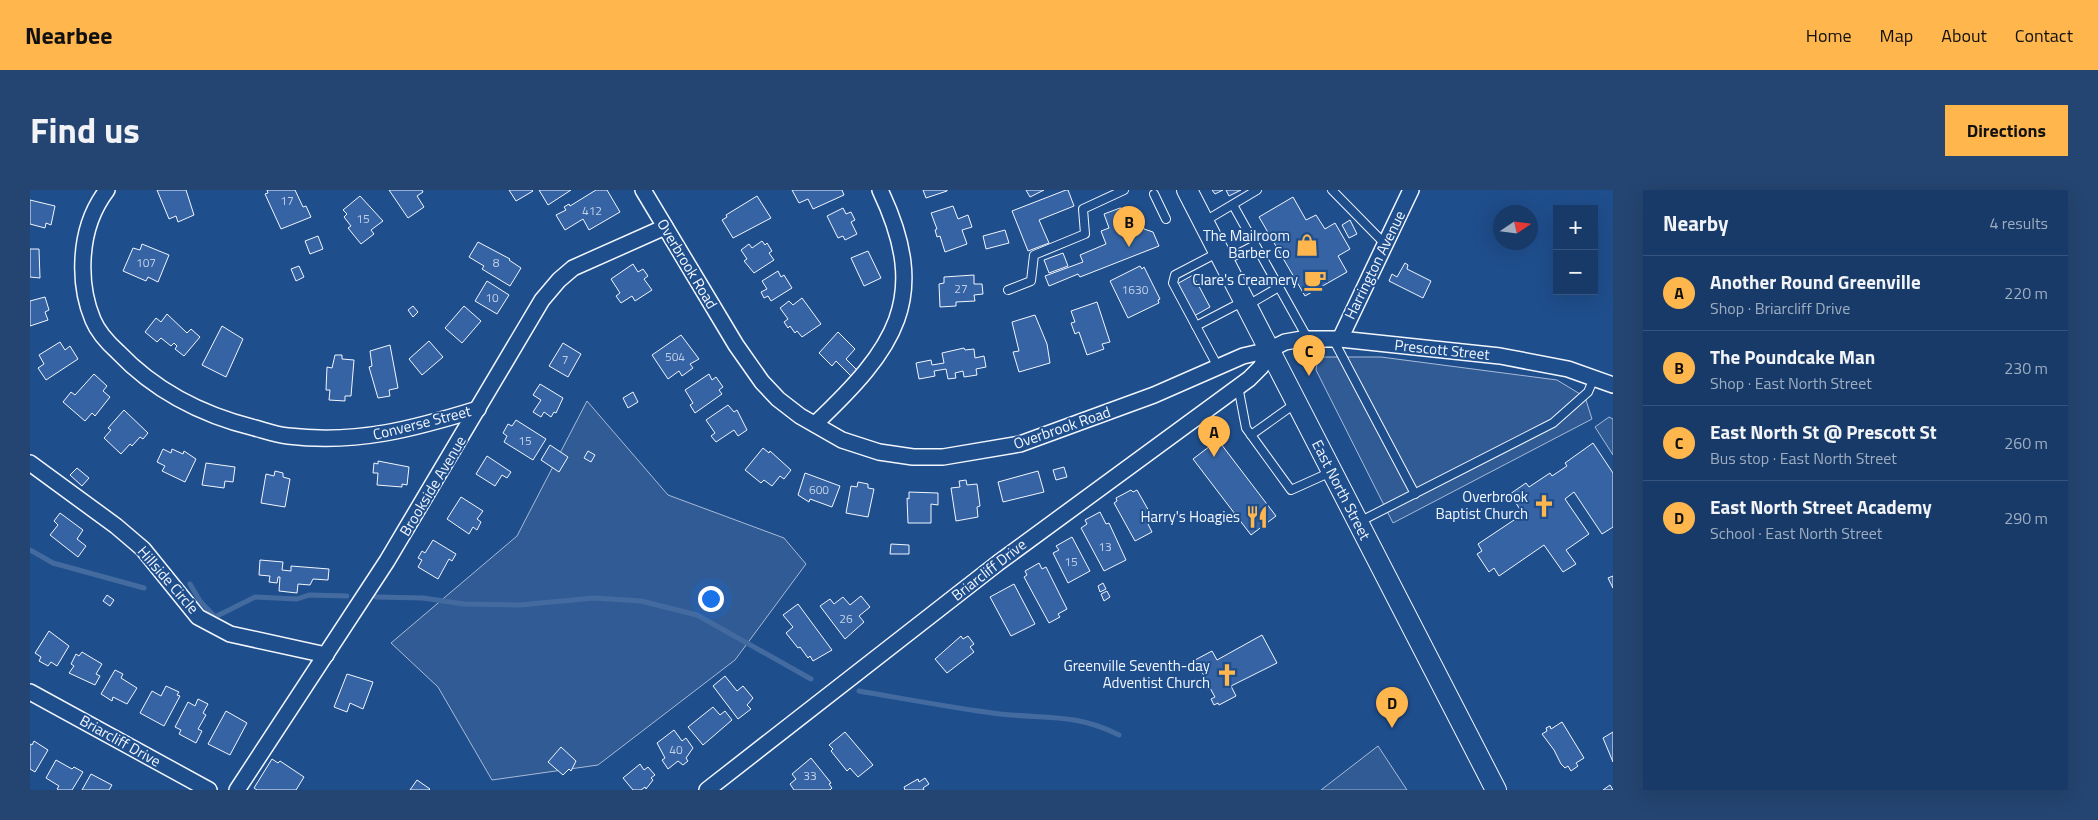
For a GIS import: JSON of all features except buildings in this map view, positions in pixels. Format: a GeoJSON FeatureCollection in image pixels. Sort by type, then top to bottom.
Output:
{"type":"FeatureCollection","features":[{"type":"Feature","properties":{"kind":"main road","name":"East North Street"},"geometry":{"type":"LineString","coordinates":[[1187,190],[1496,790]]}},
{"type":"Feature","properties":{"kind":"street","name":"Converse Street"},"geometry":{"type":"LineString","coordinates":[[107,190],[94,210],[84,237],[82,271],[86,301],[93,321],[106,341],[133,368],[170,396],[220,419],[287,436],[374,437],[425,425],[478,409]]}},
{"type":"Feature","properties":{"kind":"street","name":"Overbrook Road"},"geometry":{"type":"LineString","coordinates":[[643,190],[736,345],[762,382],[778,399],[800,416],[842,440],[878,452],[913,457],[971,454],[1020,444],[1154,395],[1244,356],[1269,350]]}},
{"type":"Feature","properties":{"kind":"street"},"geometry":{"type":"LineString","coordinates":[[815,424],[874,362],[889,340],[899,318],[902,294],[902,262],[898,233],[880,190]]}},
{"type":"Feature","properties":{"kind":"street","name":"Harrington Avenue"},"geometry":{"type":"LineString","coordinates":[[1336,339],[1411,190]]}},
{"type":"Feature","properties":{"kind":"street","name":"Brookside Avenue"},"geometry":{"type":"LineString","coordinates":[[237,790],[421,507],[542,300],[559,280],[573,268],[665,227]]}},
{"type":"Feature","properties":{"kind":"street","name":"Prescott Street"},"geometry":{"type":"LineString","coordinates":[[1269,350],[1285,342],[1308,339],[1336,339],[1500,356],[1568,369],[1613,385]]}},
{"type":"Feature","properties":{"kind":"street","name":"Briarcliff Drive"},"geometry":{"type":"LineString","coordinates":[[707,790],[998,563],[1238,386],[1261,367],[1269,350]]}},
{"type":"Feature","properties":{"kind":"street","name":"Hillside Circle"},"geometry":{"type":"LineString","coordinates":[[30,463],[116,526],[143,549],[198,617],[230,634],[326,655]]}},
{"type":"Feature","properties":{"kind":"street","name":"Briarcliff Drive"},"geometry":{"type":"LineString","coordinates":[[30,692],[209,790]]}},
{"type":"Feature","properties":{"kind":"lane"},"geometry":{"type":"LineString","coordinates":[[1008,290],[1031,281],[1034,255],[1085,234],[1083,209],[1124,190]]}},
{"type":"Feature","properties":{"kind":"lane"},"geometry":{"type":"LineString","coordinates":[[1164,190],[1153,192],[1166,219]]}},
{"type":"Feature","properties":{"kind":"lane"},"geometry":{"type":"LineString","coordinates":[[1203,222],[1257,190]]}},
{"type":"Feature","properties":{"kind":"lane"},"geometry":{"type":"LineString","coordinates":[[1332,190],[1385,244]]}},
{"type":"Feature","properties":{"kind":"lane"},"geometry":{"type":"LineString","coordinates":[[1233,205],[1308,339]]}},
{"type":"Feature","properties":{"kind":"lane"},"geometry":{"type":"LineString","coordinates":[[1218,367],[1173,283],[1175,275],[1255,245]]}},
{"type":"Feature","properties":{"kind":"lane"},"geometry":{"type":"LineString","coordinates":[[1196,326],[1279,287]]}},
{"type":"Feature","properties":{"kind":"lane"},"geometry":{"type":"LineString","coordinates":[[1336,339],[1415,494]]}},
{"type":"Feature","properties":{"kind":"lane"},"geometry":{"type":"LineString","coordinates":[[1358,523],[1553,422],[1588,392],[1594,378]]}},
{"type":"Feature","properties":{"kind":"lane"},"geometry":{"type":"LineString","coordinates":[[1238,386],[1246,428],[1291,490],[1331,472]]}},
{"type":"Feature","properties":{"kind":"lane"},"geometry":{"type":"LineString","coordinates":[[1251,435],[1296,403]]}},
{"type":"Feature","properties":{"kind":"shaded area"},"geometry":{"type":"Polygon","coordinates":[[[1318,357],[1381,357],[1557,380],[1585,397],[1592,419],[1393,523],[1316,370],[1318,357]]]}},
{"type":"Feature","properties":{"kind":"shaded area"},"geometry":{"type":"Polygon","coordinates":[[[587,401],[668,495],[784,538],[806,564],[735,660],[598,765],[492,780],[438,687],[391,643],[517,536],[587,401]]]}},
{"type":"Feature","properties":{"kind":"shaded area"},"geometry":{"type":"Polygon","coordinates":[[[1609,417],[1613,419],[1613,455],[1595,427],[1609,417]]]}},
{"type":"Feature","properties":{"kind":"shaded area"},"geometry":{"type":"Polygon","coordinates":[[[1378,746],[1407,790],[1321,790],[1378,746]]]}},
{"type":"Feature","properties":{"kind":"waterway"},"geometry":{"type":"LineString","coordinates":[[30,550],[53,563],[144,588]]}},
{"type":"Feature","properties":{"kind":"waterway"},"geometry":{"type":"LineString","coordinates":[[190,584],[200,601],[215,617],[255,597],[297,599],[309,595],[347,596]]}},
{"type":"Feature","properties":{"kind":"waterway"},"geometry":{"type":"LineString","coordinates":[[376,597],[423,598],[464,604],[520,605],[594,598],[641,601],[697,615],[811,679]]}},
{"type":"Feature","properties":{"kind":"waterway"},"geometry":{"type":"LineString","coordinates":[[859,691],[1000,714],[1074,720],[1089,723],[1119,735]]}},
{"type":"Feature","properties":{"kind":"place","name":"The Mailroom Barber Co"},"geometry":{"type":"Point","coordinates":[1307,245]}},
{"type":"Feature","properties":{"kind":"place","name":"The Poundcake Man"},"geometry":{"type":"Point","coordinates":[1129,247]}},
{"type":"Feature","properties":{"kind":"place","name":"Clare's Creamery"},"geometry":{"type":"Point","coordinates":[1315,280]}},
{"type":"Feature","properties":{"kind":"place","name":"East North St @ Prescott St"},"geometry":{"type":"Point","coordinates":[1309,376]}},
{"type":"Feature","properties":{"kind":"place","name":"Another Round Greenville"},"geometry":{"type":"Point","coordinates":[1214,457]}},
{"type":"Feature","properties":{"kind":"place","name":"Overbrook Baptist Church"},"geometry":{"type":"Point","coordinates":[1544,506]}},
{"type":"Feature","properties":{"kind":"place","name":"Harry's Hoagies"},"geometry":{"type":"Point","coordinates":[1257,517]}},
{"type":"Feature","properties":{"kind":"place","name":"Greenville Seventh-day Adventist Church"},"geometry":{"type":"Point","coordinates":[1227,675]}},
{"type":"Feature","properties":{"kind":"place","name":"East North Street Academy"},"geometry":{"type":"Point","coordinates":[1392,728]}}]}
